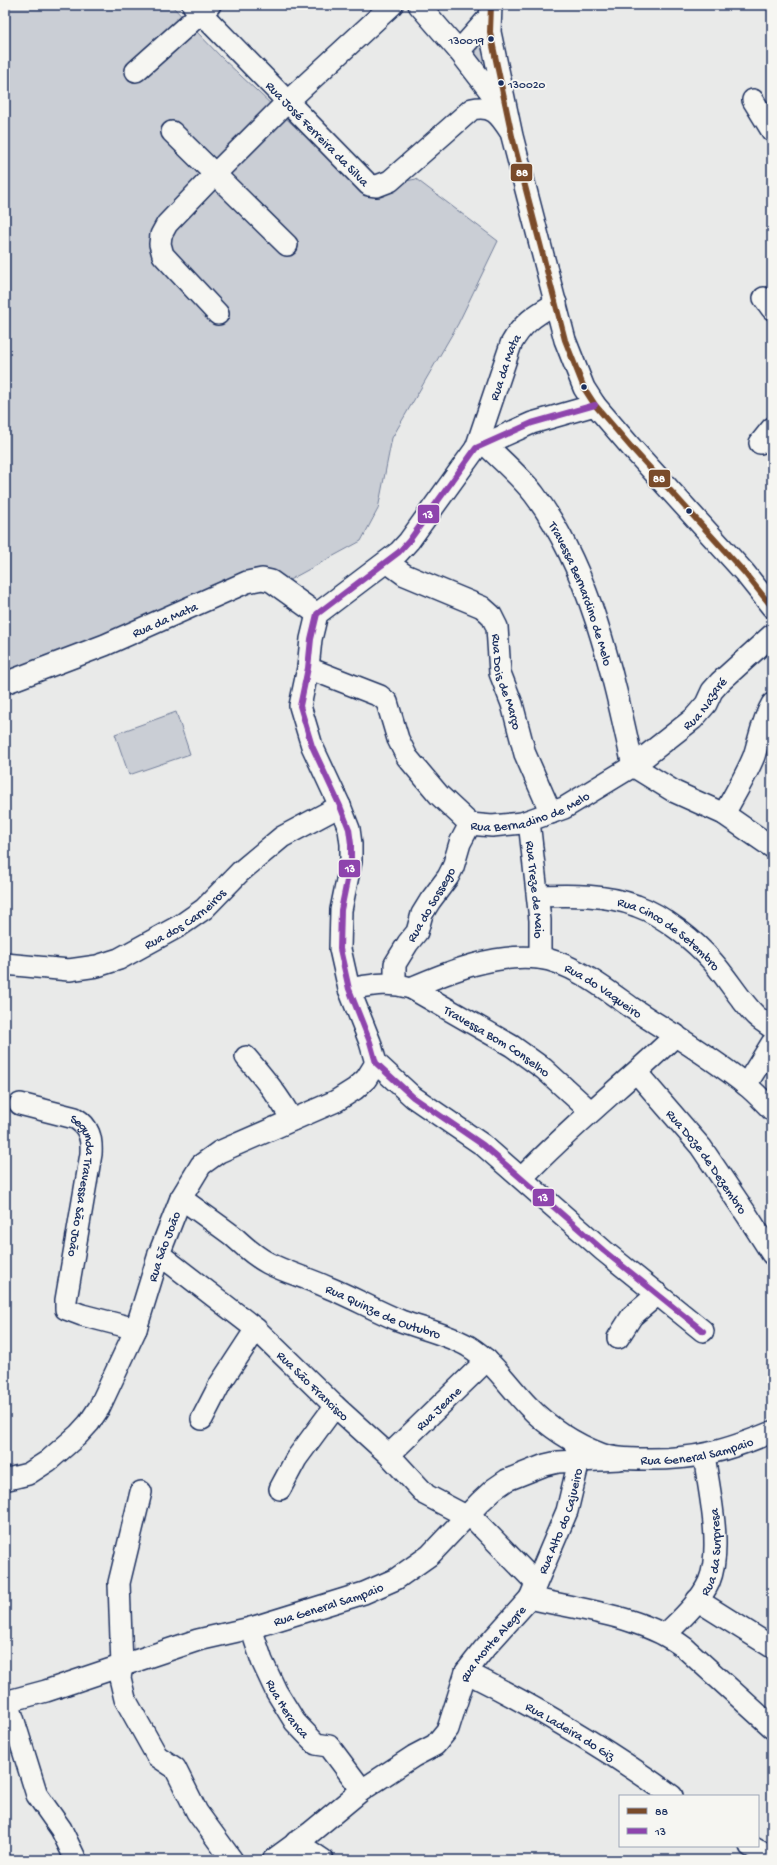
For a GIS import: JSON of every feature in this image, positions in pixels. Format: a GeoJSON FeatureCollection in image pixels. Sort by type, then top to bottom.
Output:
{"type":"FeatureCollection","features":[{"type":"Feature","properties":{"kind":"street"},"geometry":{"type":"LineString","coordinates":[[218,314],[163,255],[160,244],[161,235],[167,224],[288,101],[392,5]]}},
{"type":"Feature","properties":{"kind":"street"},"geometry":{"type":"LineString","coordinates":[[419,5],[460,51],[507,113]]}},
{"type":"Feature","properties":{"kind":"street"},"geometry":{"type":"LineString","coordinates":[[136,71],[201,8]]}},
{"type":"Feature","properties":{"kind":"street","name":"Rua José Ferreira da Silva"},"geometry":{"type":"LineString","coordinates":[[201,8],[369,185],[377,186],[390,180],[472,109],[482,107],[497,113],[512,136]]}},
{"type":"Feature","properties":{"kind":"street"},"geometry":{"type":"LineString","coordinates":[[460,51],[490,10]]}},
{"type":"Feature","properties":{"kind":"street"},"geometry":{"type":"LineString","coordinates":[[490,10],[490,32],[494,59],[501,82],[512,136],[565,340],[584,388],[595,405],[691,516],[744,572],[772,606]]}},
{"type":"Feature","properties":{"kind":"street"},"geometry":{"type":"LineString","coordinates":[[753,100],[772,131]]}},
{"type":"Feature","properties":{"kind":"street"},"geometry":{"type":"LineString","coordinates":[[172,132],[287,245]]}},
{"type":"Feature","properties":{"kind":"street","name":"Rua da Mata"},"geometry":{"type":"LineString","coordinates":[[481,446],[511,344],[518,332],[529,320],[556,303]]}},
{"type":"Feature","properties":{"kind":"street"},"geometry":{"type":"LineString","coordinates":[[595,405],[532,423],[481,446],[409,541],[386,562],[317,614],[311,639],[308,668],[300,706],[312,746],[340,806],[349,830],[351,861],[341,910],[339,932],[343,968],[349,989],[370,1042],[376,1063],[413,1097],[483,1145],[604,1251],[703,1331]]}},
{"type":"Feature","properties":{"kind":"street","name":"Travessa Bernardino de Melo"},"geometry":{"type":"LineString","coordinates":[[481,446],[533,493],[553,524],[579,575],[603,647],[618,701],[633,766]]}},
{"type":"Feature","properties":{"kind":"street","name":"Rua Dois de Março"},"geometry":{"type":"LineString","coordinates":[[386,562],[405,575],[482,607],[491,615],[496,627],[500,673],[512,704],[525,754],[551,813]]}},
{"type":"Feature","properties":{"kind":"street","name":"Rua da Mata"},"geometry":{"type":"LineString","coordinates":[[5,683],[105,645],[247,582],[262,580],[271,582],[317,614]]}},
{"type":"Feature","properties":{"kind":"street","name":"Rua Nazaré"},"geometry":{"type":"LineString","coordinates":[[633,766],[694,719],[706,704],[712,691],[720,682],[772,635]]}},
{"type":"Feature","properties":{"kind":"street","name":"Rua Bernadino de Melo"},"geometry":{"type":"LineString","coordinates":[[308,668],[380,696],[387,702],[398,739],[408,757],[439,795],[470,824],[492,826],[529,821],[564,808],[633,766]]}},
{"type":"Feature","properties":{"kind":"street"},"geometry":{"type":"LineString","coordinates":[[724,814],[754,755],[760,728],[772,704]]}},
{"type":"Feature","properties":{"kind":"street"},"geometry":{"type":"LineString","coordinates":[[633,766],[675,792],[724,814],[772,848]]}},
{"type":"Feature","properties":{"kind":"street","name":"Rua dos Carneiros"},"geometry":{"type":"LineString","coordinates":[[5,964],[69,970],[97,966],[119,959],[181,925],[204,909],[240,872],[282,838],[340,806]]}},
{"type":"Feature","properties":{"kind":"street","name":"Rua Treze de Maio"},"geometry":{"type":"LineString","coordinates":[[529,821],[538,896],[541,938],[540,958]]}},
{"type":"Feature","properties":{"kind":"street","name":"Rua do Sossego"},"geometry":{"type":"LineString","coordinates":[[403,986],[395,964],[417,932],[422,914],[430,900],[448,877],[460,843],[470,824]]}},
{"type":"Feature","properties":{"kind":"street","name":"Rua Cinco de Setembro"},"geometry":{"type":"LineString","coordinates":[[538,896],[596,897],[637,906],[653,914],[673,927],[697,946],[712,961],[755,1015],[772,1028]]}},
{"type":"Feature","properties":{"kind":"street","name":"Rua do Vaqueiro"},"geometry":{"type":"LineString","coordinates":[[403,986],[437,977],[469,966],[508,958],[540,958],[555,962],[580,973],[676,1036],[746,1085],[772,1110]]}},
{"type":"Feature","properties":{"kind":"street"},"geometry":{"type":"LineString","coordinates":[[349,989],[374,984],[403,986]]}},
{"type":"Feature","properties":{"kind":"street","name":"Travessa Bom Conselho"},"geometry":{"type":"LineString","coordinates":[[403,986],[512,1046],[544,1069],[590,1111]]}},
{"type":"Feature","properties":{"kind":"street"},"geometry":{"type":"LineString","coordinates":[[522,1178],[590,1111],[636,1073],[676,1036]]}},
{"type":"Feature","properties":{"kind":"street"},"geometry":{"type":"LineString","coordinates":[[746,1085],[772,1043]]}},
{"type":"Feature","properties":{"kind":"street"},"geometry":{"type":"LineString","coordinates":[[246,1057],[278,1096],[292,1120]]}},
{"type":"Feature","properties":{"kind":"street","name":"Rua São João"},"geometry":{"type":"LineString","coordinates":[[5,1478],[8,1480],[28,1474],[48,1461],[89,1423],[99,1408],[136,1329],[159,1254],[181,1198],[201,1165],[208,1159],[292,1120],[336,1102],[355,1089],[372,1071],[376,1063]]}},
{"type":"Feature","properties":{"kind":"street","name":"Rua Doze de Dezembro"},"geometry":{"type":"LineString","coordinates":[[636,1073],[701,1148],[772,1254]]}},
{"type":"Feature","properties":{"kind":"street","name":"Segunda Travessa São João"},"geometry":{"type":"LineString","coordinates":[[20,1104],[75,1118],[82,1122],[90,1136],[91,1154],[66,1300],[66,1309],[82,1315],[136,1329]]}},
{"type":"Feature","properties":{"kind":"street","name":"Rua Quinze de Outubro"},"geometry":{"type":"LineString","coordinates":[[181,1198],[250,1251],[267,1262],[326,1286],[401,1321],[429,1330],[467,1346],[487,1360],[500,1372],[528,1406],[577,1451]]}},
{"type":"Feature","properties":{"kind":"street","name":"Rua São Francisco"},"geometry":{"type":"LineString","coordinates":[[159,1254],[256,1329],[335,1406],[389,1455],[426,1495],[467,1515],[533,1591]]}},
{"type":"Feature","properties":{"kind":"street"},"geometry":{"type":"LineString","coordinates":[[618,1338],[632,1316],[658,1294]]}},
{"type":"Feature","properties":{"kind":"street"},"geometry":{"type":"LineString","coordinates":[[202,1419],[220,1384],[256,1329]]}},
{"type":"Feature","properties":{"kind":"street","name":"Rua Jeane"},"geometry":{"type":"LineString","coordinates":[[389,1455],[487,1360]]}},
{"type":"Feature","properties":{"kind":"street"},"geometry":{"type":"LineString","coordinates":[[280,1489],[296,1459],[335,1406]]}},
{"type":"Feature","properties":{"kind":"street","name":"Rua General Sampaio"},"geometry":{"type":"LineString","coordinates":[[6,1702],[122,1666],[198,1640],[251,1628],[364,1593],[396,1579],[430,1555],[467,1515],[494,1489],[507,1480],[577,1451],[620,1458],[676,1459],[704,1455],[741,1444],[772,1432]]}},
{"type":"Feature","properties":{"kind":"street","name":"Rua Alto do Cajueiro"},"geometry":{"type":"LineString","coordinates":[[533,1591],[567,1511],[577,1451]]}},
{"type":"Feature","properties":{"kind":"street","name":"Rua da Surpresa"},"geometry":{"type":"LineString","coordinates":[[666,1634],[697,1600],[709,1583],[715,1564],[714,1533],[704,1455]]}},
{"type":"Feature","properties":{"kind":"street"},"geometry":{"type":"LineString","coordinates":[[141,1492],[119,1583],[122,1666],[120,1678],[126,1699],[157,1756],[175,1768],[198,1812],[232,1860]]}},
{"type":"Feature","properties":{"kind":"street","name":"Rua Monte Alegre"},"geometry":{"type":"LineString","coordinates":[[273,1860],[362,1790],[414,1756],[435,1745],[448,1729],[466,1672],[533,1591],[639,1623],[666,1634],[686,1648],[772,1727]]}},
{"type":"Feature","properties":{"kind":"street"},"geometry":{"type":"LineString","coordinates":[[697,1600],[772,1647]]}},
{"type":"Feature","properties":{"kind":"street","name":"Rua Heranca"},"geometry":{"type":"LineString","coordinates":[[251,1628],[262,1661],[276,1691],[295,1722],[316,1744],[329,1746],[362,1790]]}},
{"type":"Feature","properties":{"kind":"street","name":"Rua Ladeira do Giz"},"geometry":{"type":"LineString","coordinates":[[466,1672],[515,1696],[550,1717],[628,1765],[671,1795]]}},
{"type":"Feature","properties":{"kind":"street"},"geometry":{"type":"LineString","coordinates":[[6,1702],[37,1795],[61,1829],[76,1860]]}},
{"type":"Feature","properties":{"kind":"street"},"geometry":{"type":"LineString","coordinates":[[296,1842],[323,1860]]}},
{"type":"Feature","properties":{"kind":"street"},"geometry":{"type":"LineString","coordinates":[[752,1847],[772,1858]]}},
{"type":"Feature","properties":{"kind":"shaded area"},"geometry":{"type":"Polygon","coordinates":[[[5,5],[171,5],[222,58],[362,190],[416,179],[498,241],[458,324],[392,438],[378,509],[361,541],[282,584],[260,572],[5,679],[5,5]]]}},
{"type":"Feature","properties":{"kind":"shaded area"},"geometry":{"type":"Polygon","coordinates":[[[482,31],[496,74],[482,71],[475,56],[482,31]]]}},
{"type":"Feature","properties":{"kind":"shaded area"},"geometry":{"type":"Polygon","coordinates":[[[176,712],[190,754],[129,775],[115,734],[176,712]]]}},
{"type":"Feature","properties":{"kind":"transit line","name":"88"},"geometry":{"type":"LineString","coordinates":[[491,5],[490,32],[512,136],[565,340],[584,388],[595,405],[631,447],[744,572],[772,607]]}},
{"type":"Feature","properties":{"kind":"transit line","name":"13"},"geometry":{"type":"LineString","coordinates":[[595,405],[532,423],[476,448],[409,541],[399,552],[317,614],[311,639],[308,668],[300,706],[312,746],[349,829],[351,861],[341,910],[340,949],[349,989],[370,1042],[376,1063],[413,1097],[483,1145],[604,1251],[703,1331]]}},
{"type":"Feature","properties":{"kind":"place","name":"130019"},"geometry":{"type":"Point","coordinates":[491,39]}},
{"type":"Feature","properties":{"kind":"place","name":"130020"},"geometry":{"type":"Point","coordinates":[501,83]}}]}
